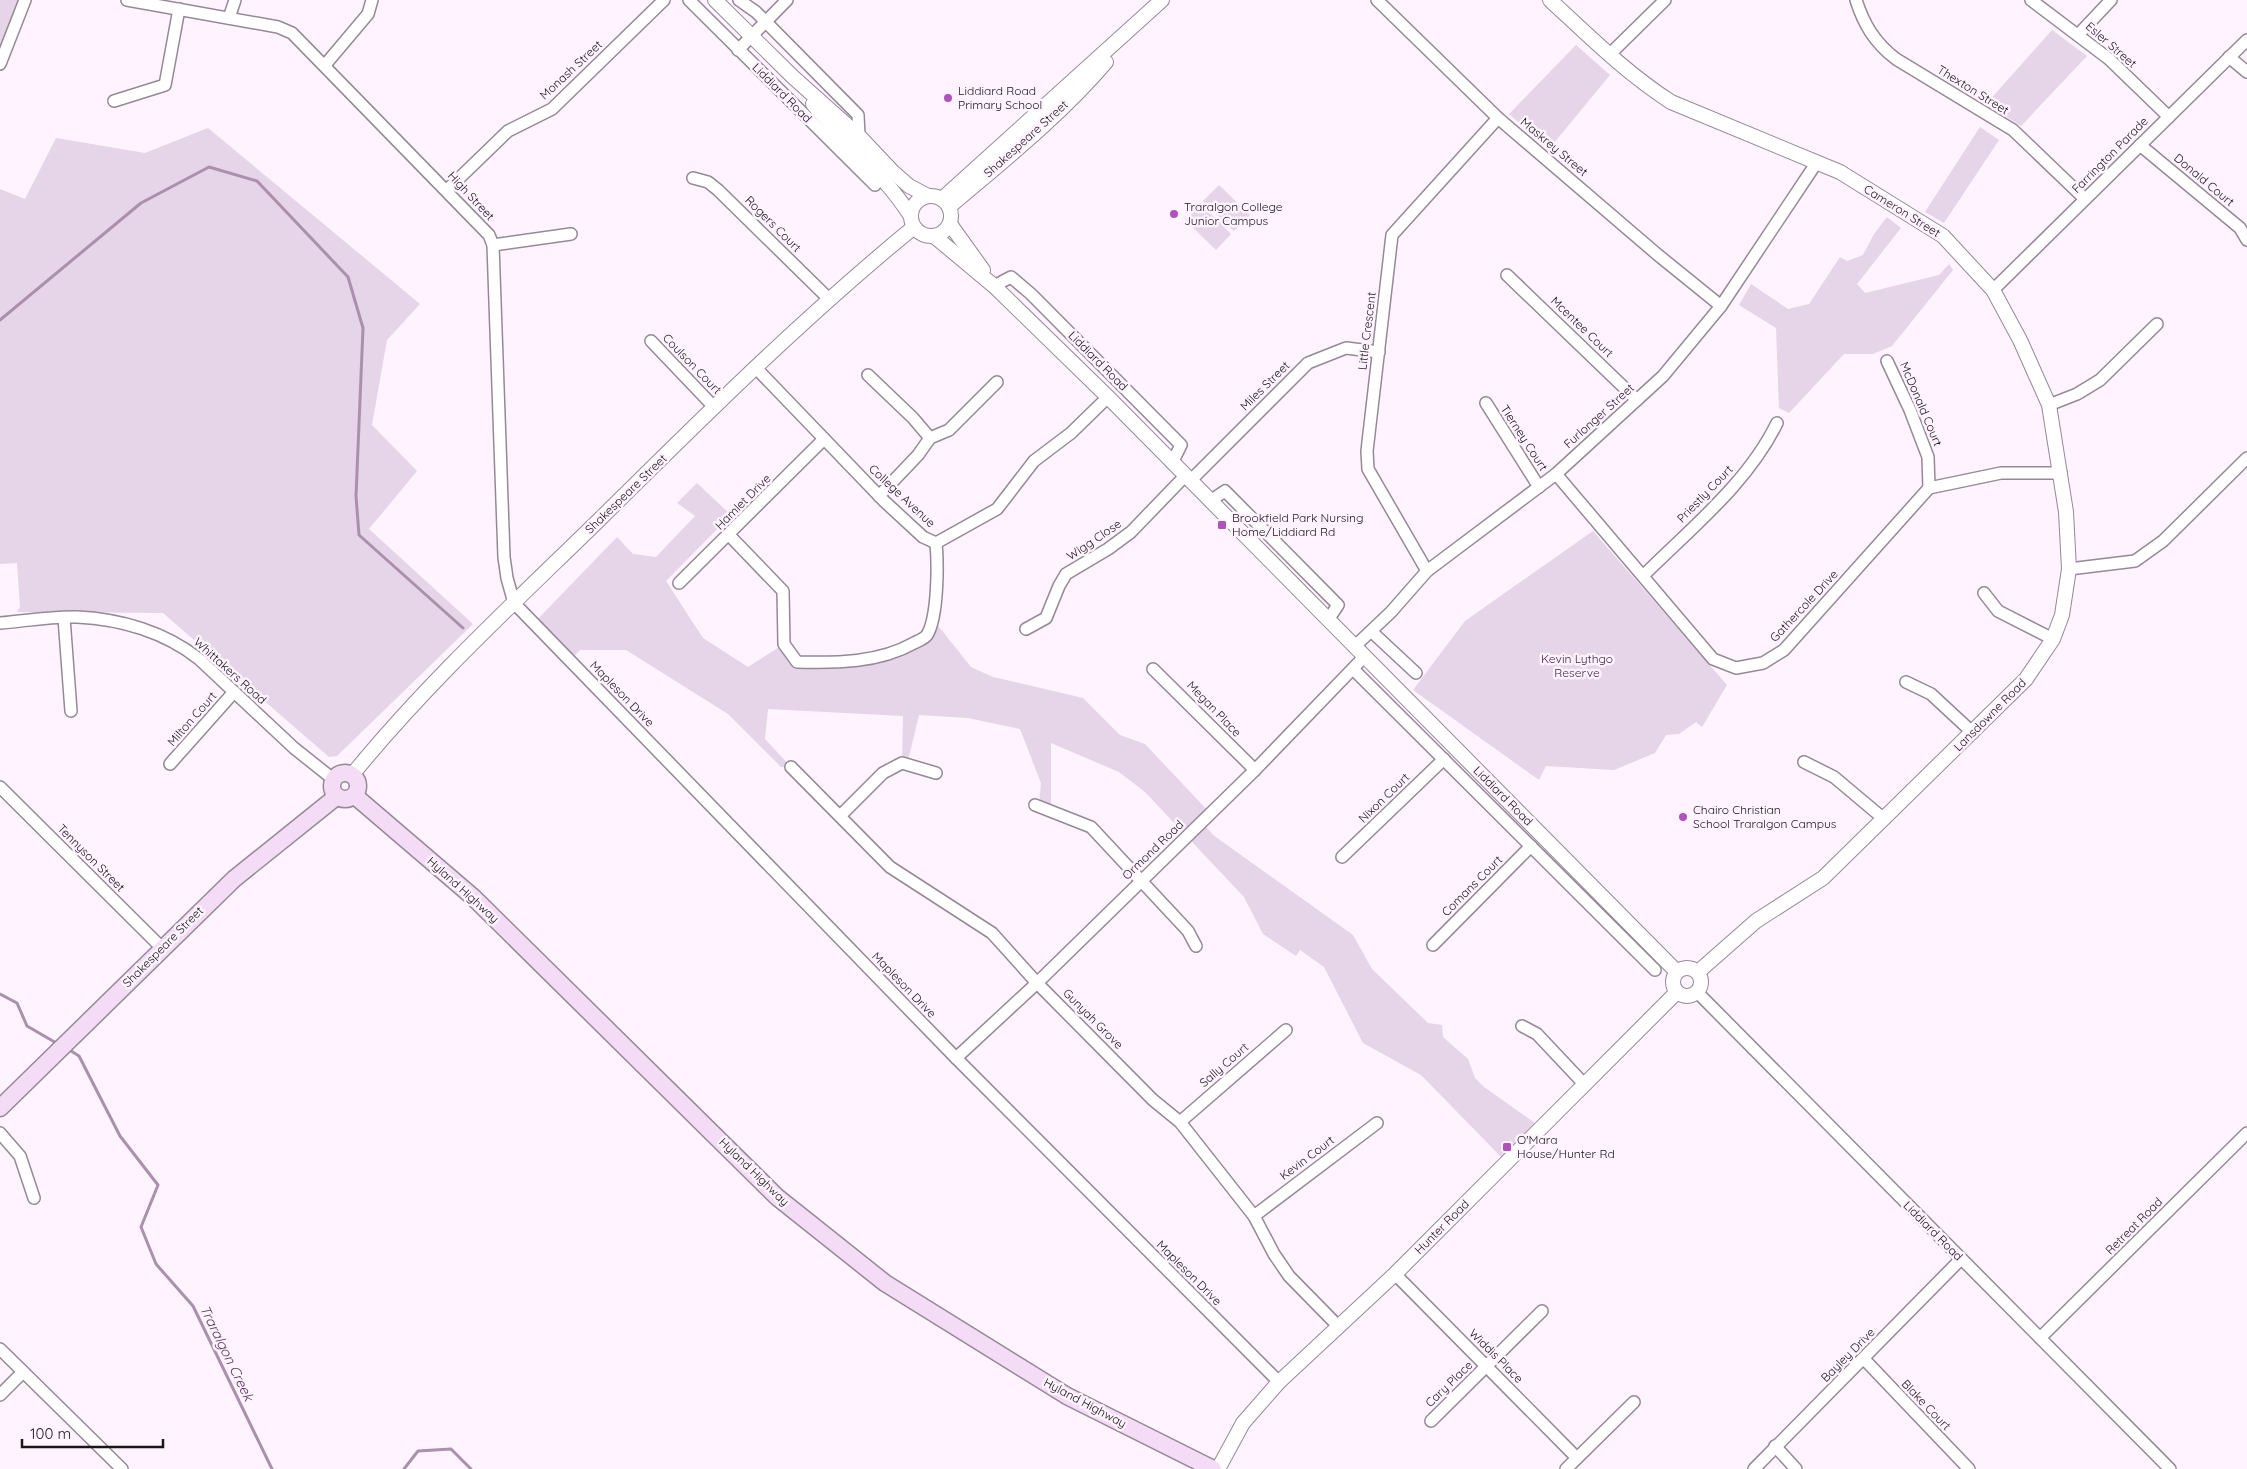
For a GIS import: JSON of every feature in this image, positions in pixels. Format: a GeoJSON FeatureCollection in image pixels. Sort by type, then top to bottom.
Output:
{"type":"FeatureCollection","features":[{"type":"Feature","properties":{"kind":"main road"},"geometry":{"type":"LineString","coordinates":[[340,774],[352,775],[358,786],[355,796],[345,800],[336,797],[331,788],[333,779],[340,774]]}},
{"type":"Feature","properties":{"kind":"main road","name":"Hyland Highway"},"geometry":{"type":"LineString","coordinates":[[355,796],[473,897],[777,1197],[885,1283],[1067,1396],[1213,1469]]}},
{"type":"Feature","properties":{"kind":"main road","name":"Shakespeare Street"},"geometry":{"type":"LineString","coordinates":[[0,1108],[234,879],[336,797]]}},
{"type":"Feature","properties":{"kind":"street"},"geometry":{"type":"LineString","coordinates":[[0,64],[25,0]]}},
{"type":"Feature","properties":{"kind":"street","name":"High Street"},"geometry":{"type":"LineString","coordinates":[[127,0],[278,27],[292,34],[325,65],[447,190],[489,236],[493,245]]}},
{"type":"Feature","properties":{"kind":"street"},"geometry":{"type":"LineString","coordinates":[[229,18],[235,0]]}},
{"type":"Feature","properties":{"kind":"street"},"geometry":{"type":"LineString","coordinates":[[325,65],[363,20],[372,0]]}},
{"type":"Feature","properties":{"kind":"street","name":"Monash Street"},"geometry":{"type":"LineString","coordinates":[[447,190],[508,130],[552,109],[664,0]]}},
{"type":"Feature","properties":{"kind":"street","name":"Liddiard Road"},"geometry":{"type":"LineString","coordinates":[[688,0],[875,185]]}},
{"type":"Feature","properties":{"kind":"street","name":"Liddiard Road"},"geometry":{"type":"LineString","coordinates":[[715,0],[793,77],[858,136],[909,186],[939,200]]}},
{"type":"Feature","properties":{"kind":"street"},"geometry":{"type":"LineString","coordinates":[[739,0],[766,22],[858,114],[858,136]]}},
{"type":"Feature","properties":{"kind":"street"},"geometry":{"type":"LineString","coordinates":[[738,50],[787,0]]}},
{"type":"Feature","properties":{"kind":"street","name":"Shakespeare Street"},"geometry":{"type":"LineString","coordinates":[[939,200],[1010,155],[1094,76],[1139,23],[1162,0]]}},
{"type":"Feature","properties":{"kind":"street","name":"Maskrey Street"},"geometry":{"type":"LineString","coordinates":[[1377,0],[1498,118],[1658,256],[1721,306]]}},
{"type":"Feature","properties":{"kind":"street","name":"Cameron Street"},"geometry":{"type":"LineString","coordinates":[[1550,0],[1609,55],[1647,86],[1671,102],[1840,172],[1942,236],[1993,290],[2020,340],[2049,405],[2061,473],[2069,569]]}},
{"type":"Feature","properties":{"kind":"street"},"geometry":{"type":"LineString","coordinates":[[1609,55],[1665,0]]}},
{"type":"Feature","properties":{"kind":"street","name":"Thexton Street"},"geometry":{"type":"LineString","coordinates":[[1856,0],[1868,30],[1878,45],[2012,130],[2085,199]]}},
{"type":"Feature","properties":{"kind":"street","name":"Esler Street"},"geometry":{"type":"LineString","coordinates":[[2031,0],[2109,59],[2169,117]]}},
{"type":"Feature","properties":{"kind":"street"},"geometry":{"type":"LineString","coordinates":[[2078,35],[2111,0]]}},
{"type":"Feature","properties":{"kind":"street"},"geometry":{"type":"LineString","coordinates":[[114,102],[165,85],[179,9]]}},
{"type":"Feature","properties":{"kind":"street","name":"Farrington Parade"},"geometry":{"type":"LineString","coordinates":[[1993,290],[2247,40]]}},
{"type":"Feature","properties":{"kind":"street"},"geometry":{"type":"LineString","coordinates":[[2229,57],[2247,72]]}},
{"type":"Feature","properties":{"kind":"street","name":"Liddiard Road"},"geometry":{"type":"LineString","coordinates":[[793,77],[829,124],[894,191],[912,221]]}},
{"type":"Feature","properties":{"kind":"street","name":"Little Crescent"},"geometry":{"type":"LineString","coordinates":[[1427,571],[1368,469],[1367,451],[1392,236],[1498,118]]}},
{"type":"Feature","properties":{"kind":"street","name":"Donald Court"},"geometry":{"type":"LineString","coordinates":[[2140,145],[2240,228],[2247,240]]}},
{"type":"Feature","properties":{"kind":"street","name":"Furlonger Street"},"geometry":{"type":"LineString","coordinates":[[1359,652],[1372,632],[1427,571],[1556,474],[1663,376],[1721,306],[1817,162]]}},
{"type":"Feature","properties":{"kind":"street","name":"Rogers Court"},"geometry":{"type":"LineString","coordinates":[[693,178],[708,182],[718,190],[829,299]]}},
{"type":"Feature","properties":{"kind":"street"},"geometry":{"type":"LineString","coordinates":[[939,200],[951,217],[950,224],[945,230],[934,236],[921,234],[912,221],[916,202],[939,200]]}},
{"type":"Feature","properties":{"kind":"street","name":"Shakespeare Street"},"geometry":{"type":"LineString","coordinates":[[352,775],[414,702],[514,603],[755,367],[912,221]]}},
{"type":"Feature","properties":{"kind":"street","name":"Liddiard Road"},"geometry":{"type":"LineString","coordinates":[[950,224],[994,286]]}},
{"type":"Feature","properties":{"kind":"street"},"geometry":{"type":"LineString","coordinates":[[514,603],[507,578],[504,557],[493,245],[571,234]]}},
{"type":"Feature","properties":{"kind":"street","name":"Liddiard Road"},"geometry":{"type":"LineString","coordinates":[[934,236],[994,286],[1108,397],[1172,464],[1677,972]]}},
{"type":"Feature","properties":{"kind":"street","name":"Mcentee Court"},"geometry":{"type":"LineString","coordinates":[[1507,275],[1637,400]]}},
{"type":"Feature","properties":{"kind":"street","name":"Liddiard Road"},"geometry":{"type":"LineString","coordinates":[[994,286],[1011,277],[1168,431],[1181,445],[1172,464]]}},
{"type":"Feature","properties":{"kind":"street"},"geometry":{"type":"LineString","coordinates":[[2049,405],[2077,394],[2100,380],[2156,324]]}},
{"type":"Feature","properties":{"kind":"street","name":"Coulson Court"},"geometry":{"type":"LineString","coordinates":[[651,341],[714,407]]}},
{"type":"Feature","properties":{"kind":"street","name":"Miles Street"},"geometry":{"type":"LineString","coordinates":[[1188,479],[1308,363],[1346,348],[1379,352]]}},
{"type":"Feature","properties":{"kind":"street","name":"McDonald Court"},"geometry":{"type":"LineString","coordinates":[[1887,361],[1910,410],[1928,457],[1929,488]]}},
{"type":"Feature","properties":{"kind":"street","name":"College Avenue"},"geometry":{"type":"LineString","coordinates":[[755,367],[879,496],[923,538],[936,543],[997,509],[1034,461],[1071,433],[1108,397]]}},
{"type":"Feature","properties":{"kind":"street"},"geometry":{"type":"LineString","coordinates":[[868,375],[913,418],[930,438]]}},
{"type":"Feature","properties":{"kind":"street"},"geometry":{"type":"LineString","coordinates":[[879,496],[918,455],[930,438],[949,430],[997,382]]}},
{"type":"Feature","properties":{"kind":"street","name":"Tierney Court"},"geometry":{"type":"LineString","coordinates":[[1486,403],[1539,487]]}},
{"type":"Feature","properties":{"kind":"street","name":"Priestly Court"},"geometry":{"type":"LineString","coordinates":[[1643,576],[1723,497],[1765,448],[1777,423]]}},
{"type":"Feature","properties":{"kind":"street","name":"Hamlet Drive"},"geometry":{"type":"LineString","coordinates":[[679,583],[730,535],[824,439]]}},
{"type":"Feature","properties":{"kind":"street"},"geometry":{"type":"LineString","coordinates":[[2069,569],[2135,561],[2163,541],[2247,458]]}},
{"type":"Feature","properties":{"kind":"street"},"geometry":{"type":"LineString","coordinates":[[1929,488],[2001,473],[2061,473]]}},
{"type":"Feature","properties":{"kind":"street","name":"Gathercole Drive"},"geometry":{"type":"LineString","coordinates":[[1556,474],[1713,659],[1736,668],[1763,663],[1784,650],[1929,488]]}},
{"type":"Feature","properties":{"kind":"street","name":"Wigg Close"},"geometry":{"type":"LineString","coordinates":[[1026,629],[1046,618],[1066,574],[1108,549],[1131,532],[1188,479]]}},
{"type":"Feature","properties":{"kind":"street"},"geometry":{"type":"LineString","coordinates":[[730,535],[782,590],[784,644],[797,662],[826,662],[877,657],[907,647],[926,637],[931,623],[936,587],[936,543]]}},
{"type":"Feature","properties":{"kind":"street","name":"Lansdowne Road"},"geometry":{"type":"LineString","coordinates":[[1698,972],[1756,921],[1823,878],[1973,733],[2026,678],[2054,639],[2062,615],[2069,569]]}},
{"type":"Feature","properties":{"kind":"street"},"geometry":{"type":"LineString","coordinates":[[1984,593],[1998,611],[2054,639]]}},
{"type":"Feature","properties":{"kind":"street","name":"Mapleson Drive"},"geometry":{"type":"LineString","coordinates":[[514,603],[956,1058],[1279,1382]]}},
{"type":"Feature","properties":{"kind":"street","name":"Whittakers Road"},"geometry":{"type":"LineString","coordinates":[[0,623],[77,617],[119,623],[162,636],[184,647],[294,748],[333,779]]}},
{"type":"Feature","properties":{"kind":"street"},"geometry":{"type":"LineString","coordinates":[[64,618],[71,711]]}},
{"type":"Feature","properties":{"kind":"street"},"geometry":{"type":"LineString","coordinates":[[1372,632],[1416,673]]}},
{"type":"Feature","properties":{"kind":"street","name":"Ormond Road"},"geometry":{"type":"LineString","coordinates":[[956,1058],[1037,983],[1255,770],[1353,669],[1359,652]]}},
{"type":"Feature","properties":{"kind":"street","name":"Megan Place"},"geometry":{"type":"LineString","coordinates":[[1153,669],[1255,770]]}},
{"type":"Feature","properties":{"kind":"street","name":"Liddiard Road"},"geometry":{"type":"LineString","coordinates":[[1353,669],[1655,970]]}},
{"type":"Feature","properties":{"kind":"street"},"geometry":{"type":"LineString","coordinates":[[1906,682],[1931,694],[1973,733]]}},
{"type":"Feature","properties":{"kind":"street","name":"Milton Court"},"geometry":{"type":"LineString","coordinates":[[170,764],[234,692]]}},
{"type":"Feature","properties":{"kind":"street","name":"Nixon Court"},"geometry":{"type":"LineString","coordinates":[[1342,858],[1444,759]]}},
{"type":"Feature","properties":{"kind":"street"},"geometry":{"type":"LineString","coordinates":[[1804,762],[1834,777],[1884,819]]}},
{"type":"Feature","properties":{"kind":"street"},"geometry":{"type":"LineString","coordinates":[[840,816],[883,773],[902,763],[936,773]]}},
{"type":"Feature","properties":{"kind":"street","name":"Gunyah Grove"},"geometry":{"type":"LineString","coordinates":[[791,768],[890,867],[992,933],[1037,983],[1153,1100],[1180,1122],[1254,1216],[1274,1254],[1289,1276],[1339,1327]]}},
{"type":"Feature","properties":{"kind":"street","name":"Tennyson Street"},"geometry":{"type":"LineString","coordinates":[[0,787],[162,948]]}},
{"type":"Feature","properties":{"kind":"street"},"geometry":{"type":"LineString","coordinates":[[1035,805],[1091,827],[1188,931],[1196,946]]}},
{"type":"Feature","properties":{"kind":"street","name":"Comans Court"},"geometry":{"type":"LineString","coordinates":[[1433,945],[1531,846]]}},
{"type":"Feature","properties":{"kind":"street"},"geometry":{"type":"LineString","coordinates":[[1690,968],[1698,972],[1702,985],[1698,993],[1689,997],[1676,992],[1673,980],[1677,972],[1690,968]]}},
{"type":"Feature","properties":{"kind":"street","name":"Hunter Road"},"geometry":{"type":"LineString","coordinates":[[1218,1469],[1243,1423],[1279,1382],[1395,1274],[1676,992]]}},
{"type":"Feature","properties":{"kind":"street","name":"Liddiard Road"},"geometry":{"type":"LineString","coordinates":[[1698,993],[2170,1469]]}},
{"type":"Feature","properties":{"kind":"street"},"geometry":{"type":"LineString","coordinates":[[1522,1026],[1537,1034],[1585,1085]]}},
{"type":"Feature","properties":{"kind":"street","name":"Sally Court"},"geometry":{"type":"LineString","coordinates":[[1180,1122],[1286,1030]]}},
{"type":"Feature","properties":{"kind":"street","name":"Kevin Court"},"geometry":{"type":"LineString","coordinates":[[1254,1216],[1377,1123]]}},
{"type":"Feature","properties":{"kind":"street"},"geometry":{"type":"LineString","coordinates":[[0,1133],[20,1156],[34,1198]]}},
{"type":"Feature","properties":{"kind":"street","name":"Retreat Road"},"geometry":{"type":"LineString","coordinates":[[2040,1338],[2247,1134]]}},
{"type":"Feature","properties":{"kind":"street","name":"Bayley Drive"},"geometry":{"type":"LineString","coordinates":[[1754,1469],[1961,1260]]}},
{"type":"Feature","properties":{"kind":"street","name":"Widdis Place"},"geometry":{"type":"LineString","coordinates":[[1395,1274],[1577,1458]]}},
{"type":"Feature","properties":{"kind":"street","name":"Cary Place"},"geometry":{"type":"LineString","coordinates":[[1431,1422],[1542,1311]]}},
{"type":"Feature","properties":{"kind":"street"},"geometry":{"type":"LineString","coordinates":[[0,1349],[122,1469]]}},
{"type":"Feature","properties":{"kind":"street","name":"Blake Court"},"geometry":{"type":"LineString","coordinates":[[1864,1360],[1969,1469]]}},
{"type":"Feature","properties":{"kind":"street"},"geometry":{"type":"LineString","coordinates":[[0,1395],[23,1372]]}},
{"type":"Feature","properties":{"kind":"street"},"geometry":{"type":"LineString","coordinates":[[1566,1469],[1634,1402]]}},
{"type":"Feature","properties":{"kind":"street"},"geometry":{"type":"LineString","coordinates":[[1775,1446],[1796,1469]]}},
{"type":"Feature","properties":{"kind":"green space"},"geometry":{"type":"Polygon","coordinates":[[[0,0],[22,0],[0,52],[0,0]]]}},
{"type":"Feature","properties":{"kind":"green space"},"geometry":{"type":"Polygon","coordinates":[[[2052,30],[2087,56],[2021,126],[1986,104],[2052,30]]]}},
{"type":"Feature","properties":{"kind":"green space"},"geometry":{"type":"Polygon","coordinates":[[[1576,45],[1610,75],[1549,149],[1509,114],[1576,45]]]}},
{"type":"Feature","properties":{"kind":"green space"},"geometry":{"type":"Polygon","coordinates":[[[1980,127],[1999,140],[1944,223],[1925,212],[1980,127]]]}},
{"type":"Feature","properties":{"kind":"green space"},"geometry":{"type":"Polygon","coordinates":[[[208,128],[420,304],[387,340],[372,425],[417,471],[369,529],[473,624],[337,756],[329,757],[163,613],[17,612],[20,607],[17,563],[0,564],[0,189],[25,199],[56,138],[145,153],[208,128]]]}},
{"type":"Feature","properties":{"kind":"green space"},"geometry":{"type":"Polygon","coordinates":[[[1219,185],[1250,215],[1234,231],[1203,201],[1219,185]]]}},
{"type":"Feature","properties":{"kind":"green space"},"geometry":{"type":"Polygon","coordinates":[[[1201,204],[1231,234],[1216,250],[1185,220],[1201,204]]]}},
{"type":"Feature","properties":{"kind":"green space"},"geometry":{"type":"Polygon","coordinates":[[[1887,217],[1901,228],[1857,284],[1865,293],[1939,275],[1949,264],[1953,270],[1892,346],[1873,354],[1844,354],[1789,413],[1779,408],[1776,328],[1739,305],[1751,284],[1788,309],[1809,304],[1840,257],[1847,261],[1863,255],[1874,234],[1887,217]]]}},
{"type":"Feature","properties":{"kind":"green space"},"geometry":{"type":"Polygon","coordinates":[[[697,483],[731,515],[666,581],[703,638],[748,667],[784,644],[791,656],[865,659],[925,635],[932,618],[971,667],[993,677],[1083,698],[1120,735],[1145,744],[1210,813],[1202,822],[1213,835],[1353,935],[1372,969],[1428,1023],[1442,1025],[1443,1037],[1468,1059],[1475,1078],[1484,1087],[1542,1128],[1507,1163],[1421,1075],[1363,1043],[1324,967],[1300,950],[1296,956],[1263,934],[1244,897],[1145,792],[1119,772],[1051,743],[1051,809],[1039,807],[1041,783],[1020,729],[968,718],[919,715],[907,765],[902,763],[903,716],[768,709],[765,739],[791,767],[781,767],[728,714],[626,650],[580,650],[570,660],[534,623],[617,537],[633,554],[656,557],[695,516],[677,503],[697,483]]]}},
{"type":"Feature","properties":{"kind":"green space","name":"Kevin Lythgo Reserve"},"geometry":{"type":"Polygon","coordinates":[[[1593,531],[1727,685],[1702,727],[1696,722],[1679,734],[1666,735],[1655,753],[1614,770],[1546,766],[1539,780],[1413,690],[1465,621],[1593,531]]]}},
{"type":"Feature","properties":{"kind":"waterway"},"geometry":{"type":"LineString","coordinates":[[0,320],[141,203],[209,167],[257,181],[348,277],[363,328],[356,496],[359,535],[463,628]]}},
{"type":"Feature","properties":{"kind":"waterway","name":"Traralgon Creek"},"geometry":{"type":"LineString","coordinates":[[0,994],[17,1003],[27,1026],[58,1044]]}},
{"type":"Feature","properties":{"kind":"waterway","name":"Traralgon Creek"},"geometry":{"type":"LineString","coordinates":[[68,1049],[79,1056],[120,1136],[158,1185],[141,1227],[156,1264],[193,1306],[272,1469]]}},
{"type":"Feature","properties":{"kind":"waterway","name":"Traralgon Creek"},"geometry":{"type":"LineString","coordinates":[[404,1469],[418,1451],[451,1449],[471,1469]]}},
{"type":"Feature","properties":{"kind":"place","name":"Liddiard Road Primary School"},"geometry":{"type":"Point","coordinates":[948,98]}},
{"type":"Feature","properties":{"kind":"place","name":"Traralgon College Junior Campus"},"geometry":{"type":"Point","coordinates":[1174,214]}},
{"type":"Feature","properties":{"kind":"place","name":"Brookfield Park Nursing Home/Liddiard Rd"},"geometry":{"type":"Point","coordinates":[1222,525]}},
{"type":"Feature","properties":{"kind":"place","name":"Chairo Christian School Traralgon Campus"},"geometry":{"type":"Point","coordinates":[1683,817]}},
{"type":"Feature","properties":{"kind":"place","name":"O'Mara House/Hunter Rd"},"geometry":{"type":"Point","coordinates":[1507,1147]}}]}
